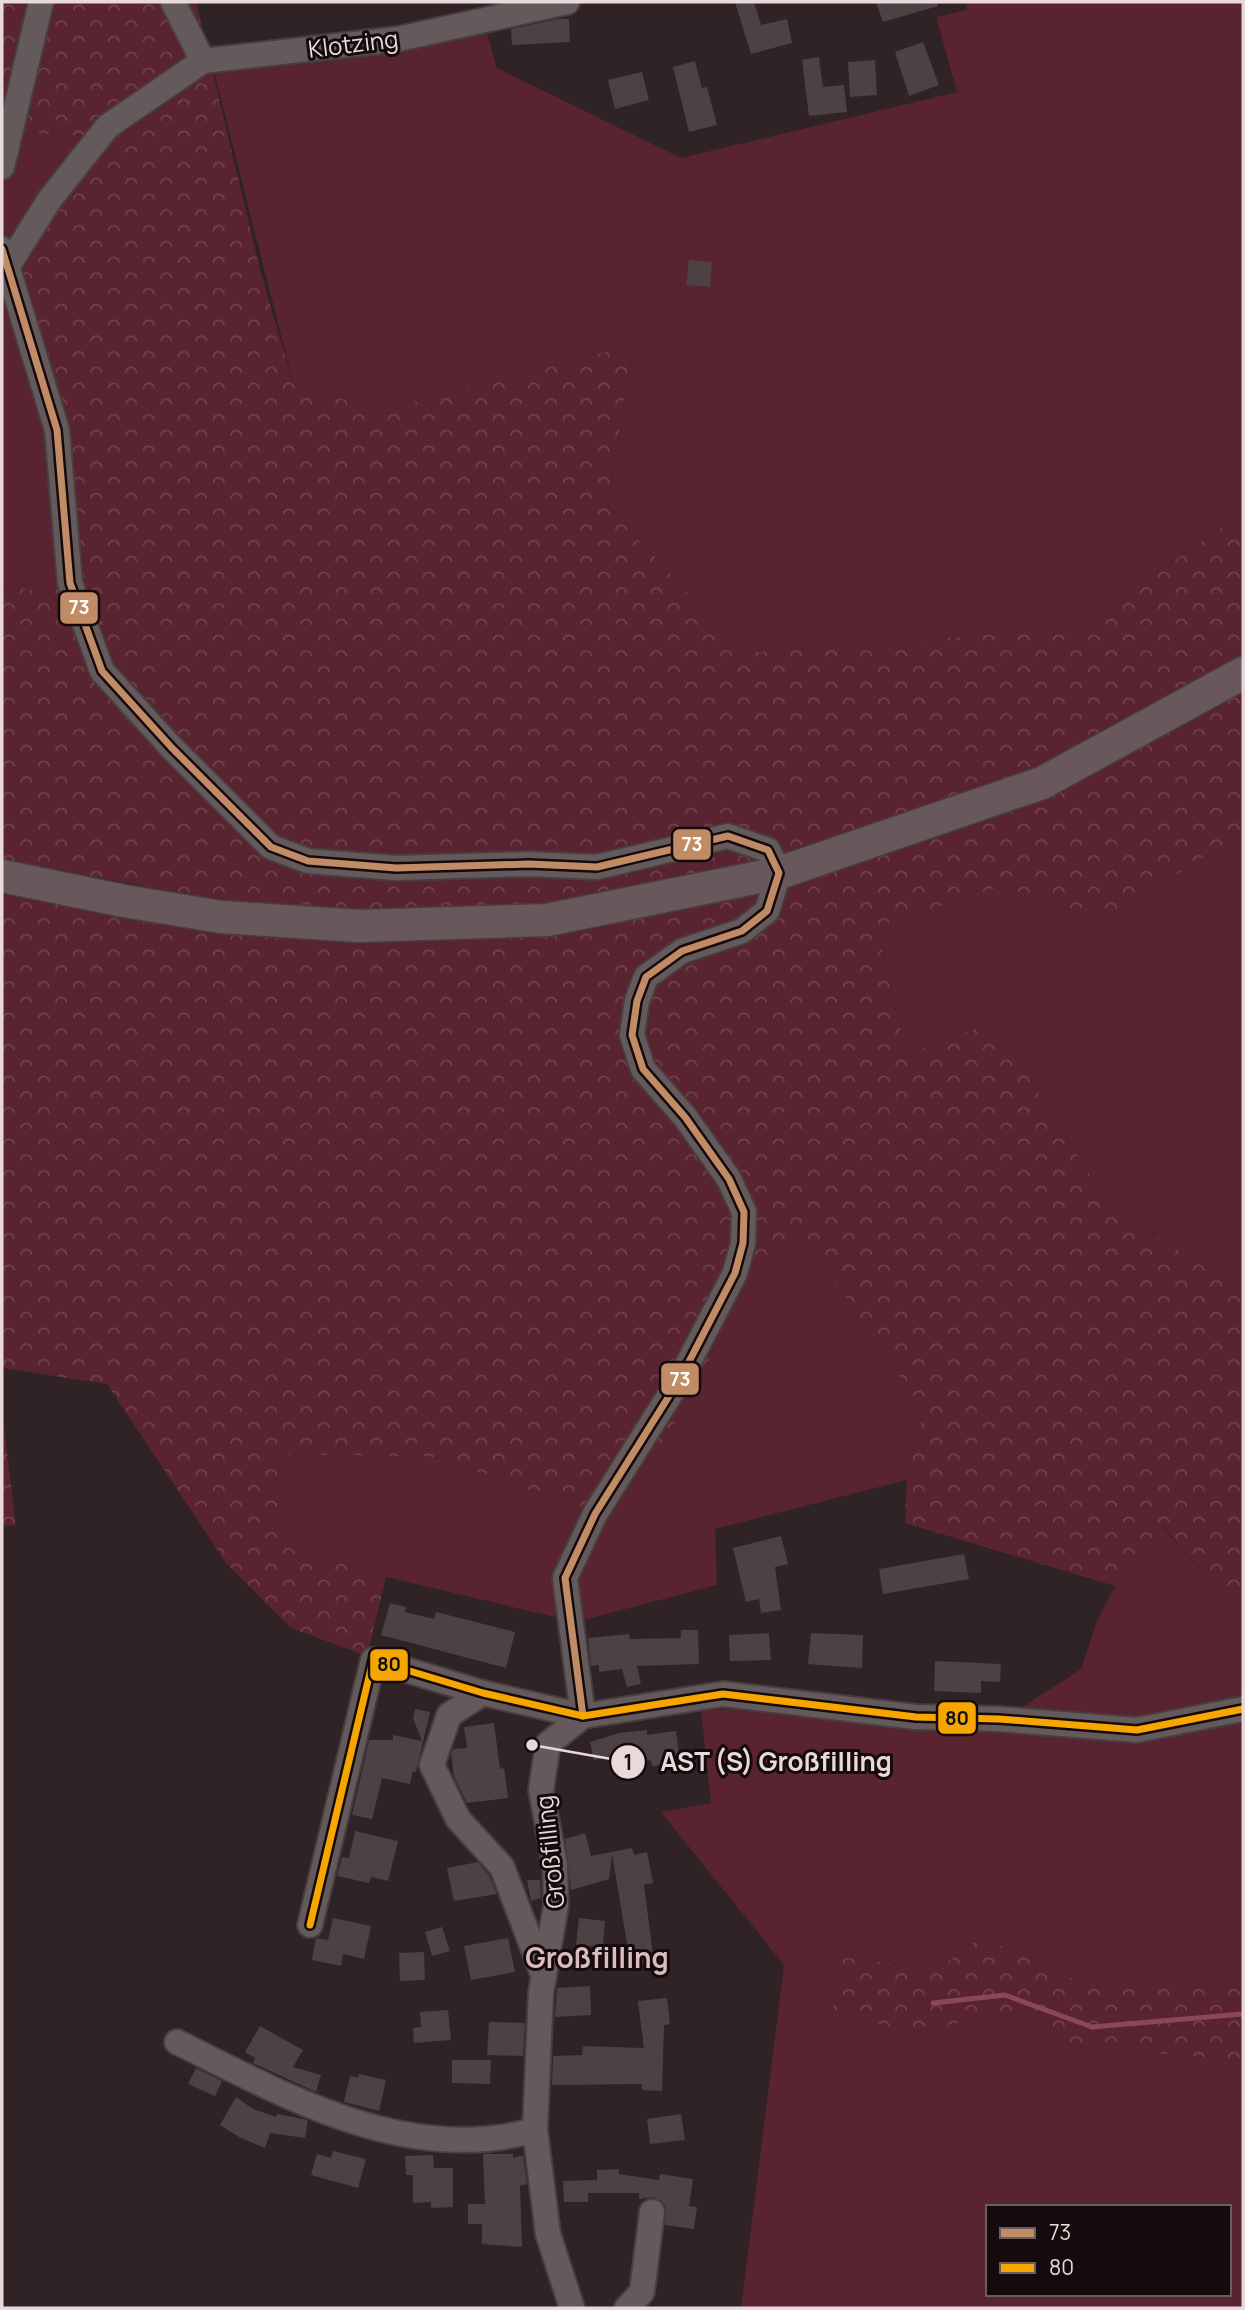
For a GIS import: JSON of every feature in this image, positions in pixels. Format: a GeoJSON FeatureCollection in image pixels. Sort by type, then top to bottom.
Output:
{"type":"FeatureCollection","features":[{"type":"Feature","properties":{"kind":"main road"},"geometry":{"type":"LineString","coordinates":[[2,876],[221,917],[359,926],[547,920],[779,873],[1042,783],[1243,673]]}},
{"type":"Feature","properties":{"kind":"street"},"geometry":{"type":"LineString","coordinates":[[2,167],[41,2]]}},
{"type":"Feature","properties":{"kind":"street"},"geometry":{"type":"LineString","coordinates":[[173,2],[203,61],[107,127],[4,259],[57,430],[70,583],[102,671],[172,748],[271,847],[308,861],[396,868],[529,864],[597,867],[728,836],[768,850],[779,873],[767,911],[742,931],[682,951],[646,977],[637,1001],[632,1035],[643,1069],[685,1117],[729,1179],[744,1212],[743,1243],[735,1273],[681,1377],[595,1514],[565,1578],[583,1716]]}},
{"type":"Feature","properties":{"kind":"street","name":"Klotzing"},"geometry":{"type":"LineString","coordinates":[[203,61],[398,39],[566,2]]}},
{"type":"Feature","properties":{"kind":"street","name":"Großfilling"},"geometry":{"type":"LineString","coordinates":[[310,1925],[373,1660],[483,1693],[583,1716],[723,1694],[916,1717],[999,1719],[1137,1730],[1243,1709]]}},
{"type":"Feature","properties":{"kind":"street"},"geometry":{"type":"LineString","coordinates":[[483,1693],[449,1715],[432,1765],[458,1819],[502,1867],[544,1977]]}},
{"type":"Feature","properties":{"kind":"street","name":"Großfilling"},"geometry":{"type":"LineString","coordinates":[[572,2308],[548,2235],[535,2130],[544,1977],[556,1906],[555,1865],[541,1790],[548,1744],[583,1716]]}},
{"type":"Feature","properties":{"kind":"street"},"geometry":{"type":"LineString","coordinates":[[177,2042],[264,2085],[359,2124],[416,2137],[468,2143],[506,2139],[535,2130]]}},
{"type":"Feature","properties":{"kind":"street"},"geometry":{"type":"LineString","coordinates":[[627,2308],[642,2292],[652,2211]]}},
{"type":"Feature","properties":{"kind":"street"},"geometry":{"type":"LineString","coordinates":[[556,2308],[563,2284]]}},
{"type":"Feature","properties":{"kind":"green space"},"geometry":{"type":"Polygon","coordinates":[[[2,2],[196,2],[261,274],[293,382],[378,411],[633,345],[608,507],[744,653],[1076,628],[1243,513],[1243,654],[1108,734],[1002,783],[734,876],[563,906],[350,911],[213,899],[2,859],[2,585],[52,593],[68,582],[54,431],[2,274],[91,136],[2,132],[2,2]]]}},
{"type":"Feature","properties":{"kind":"green space"},"geometry":{"type":"Polygon","coordinates":[[[965,2],[1243,2],[1243,513],[1076,628],[744,653],[608,507],[633,346],[378,411],[293,382],[211,60],[483,19],[497,68],[681,158],[957,92],[936,17],[967,10],[965,2]]]}},
{"type":"Feature","properties":{"kind":"green space"},"geometry":{"type":"Polygon","coordinates":[[[2,132],[92,136],[2,270],[2,132]]]}},
{"type":"Feature","properties":{"kind":"green space"},"geometry":{"type":"Polygon","coordinates":[[[2,274],[54,431],[68,583],[52,593],[2,585],[2,274]]]}},
{"type":"Feature","properties":{"kind":"green space"},"geometry":{"type":"Polygon","coordinates":[[[1243,687],[1243,834],[1101,920],[1002,886],[877,927],[906,1055],[993,1022],[1111,1208],[1243,1291],[1243,1618],[1162,1525],[1115,1586],[905,1523],[907,1480],[924,1411],[807,1242],[735,1273],[703,1382],[650,1461],[588,1510],[435,1457],[278,1454],[282,1545],[386,1577],[367,1656],[291,1628],[226,1563],[107,1384],[2,1368],[2,885],[571,931],[708,905],[823,876],[1020,809],[1114,761],[1243,687]]]}},
{"type":"Feature","properties":{"kind":"green space"},"geometry":{"type":"Polygon","coordinates":[[[1243,834],[1243,1291],[1111,1208],[993,1022],[906,1056],[877,926],[1002,885],[1101,920],[1243,834]]]}},
{"type":"Feature","properties":{"kind":"green space"},"geometry":{"type":"Polygon","coordinates":[[[807,1241],[924,1411],[907,1480],[715,1529],[717,1585],[576,1622],[386,1577],[282,1545],[278,1454],[435,1457],[588,1510],[650,1461],[703,1382],[735,1273],[807,1241]]]}},
{"type":"Feature","properties":{"kind":"green space"},"geometry":{"type":"Polygon","coordinates":[[[2,1413],[16,1525],[2,1526],[2,1413]]]}},
{"type":"Feature","properties":{"kind":"green space"},"geometry":{"type":"Polygon","coordinates":[[[1161,1525],[1243,1618],[1243,1702],[1143,1722],[1015,1712],[1081,1669],[1097,1621],[1115,1586],[1161,1525]]]}},
{"type":"Feature","properties":{"kind":"green space"},"geometry":{"type":"Polygon","coordinates":[[[789,1707],[980,1732],[1123,1740],[1243,1718],[1243,1982],[1089,1986],[982,1937],[938,1969],[840,1957],[909,2033],[1017,2012],[1075,2047],[1243,2060],[1243,2308],[741,2308],[784,1965],[661,1812],[711,1803],[701,1710],[789,1707]]]}},
{"type":"Feature","properties":{"kind":"green space"},"geometry":{"type":"Polygon","coordinates":[[[982,1937],[1089,1986],[1243,1982],[1243,2060],[1075,2047],[1017,2012],[909,2033],[833,2010],[840,1957],[938,1969],[982,1937]]]}},
{"type":"Feature","properties":{"kind":"building"},"geometry":{"type":"Polygon","coordinates":[[[735,2],[754,2],[761,25],[787,19],[792,43],[751,54],[735,2]]]}},
{"type":"Feature","properties":{"kind":"building"},"geometry":{"type":"Polygon","coordinates":[[[876,2],[938,2],[938,6],[883,22],[876,2]]]}},
{"type":"Feature","properties":{"kind":"building"},"geometry":{"type":"Polygon","coordinates":[[[569,19],[570,42],[512,45],[511,29],[569,19]]]}},
{"type":"Feature","properties":{"kind":"building"},"geometry":{"type":"Polygon","coordinates":[[[923,42],[939,85],[909,96],[895,52],[923,42]]]}},
{"type":"Feature","properties":{"kind":"building"},"geometry":{"type":"Polygon","coordinates":[[[819,57],[823,87],[844,85],[847,112],[809,116],[802,60],[819,57]]]}},
{"type":"Feature","properties":{"kind":"building"},"geometry":{"type":"Polygon","coordinates":[[[875,60],[877,95],[850,97],[848,62],[875,60]]]}},
{"type":"Feature","properties":{"kind":"building"},"geometry":{"type":"Polygon","coordinates":[[[695,61],[702,88],[707,87],[717,125],[689,132],[673,67],[695,61]]]}},
{"type":"Feature","properties":{"kind":"building"},"geometry":{"type":"Polygon","coordinates":[[[642,72],[649,100],[615,109],[608,80],[642,72]]]}},
{"type":"Feature","properties":{"kind":"building"},"geometry":{"type":"Polygon","coordinates":[[[689,260],[712,262],[710,287],[686,285],[689,260]]]}},
{"type":"Feature","properties":{"kind":"building"},"geometry":{"type":"Polygon","coordinates":[[[781,1536],[788,1564],[775,1567],[781,1610],[761,1613],[759,1599],[746,1602],[733,1548],[781,1536]]]}},
{"type":"Feature","properties":{"kind":"building"},"geometry":{"type":"Polygon","coordinates":[[[964,1554],[969,1579],[883,1594],[879,1569],[964,1554]]]}},
{"type":"Feature","properties":{"kind":"building"},"geometry":{"type":"Polygon","coordinates":[[[390,1603],[406,1607],[405,1612],[434,1619],[436,1612],[515,1632],[506,1668],[381,1635],[390,1603]]]}},
{"type":"Feature","properties":{"kind":"building"},"geometry":{"type":"Polygon","coordinates":[[[681,1630],[698,1630],[699,1664],[637,1666],[641,1684],[627,1687],[622,1669],[599,1672],[599,1665],[591,1666],[588,1638],[629,1634],[630,1639],[681,1638],[681,1630]]]}},
{"type":"Feature","properties":{"kind":"building"},"geometry":{"type":"Polygon","coordinates":[[[769,1633],[771,1660],[730,1661],[729,1635],[769,1633]]]}},
{"type":"Feature","properties":{"kind":"building"},"geometry":{"type":"Polygon","coordinates":[[[811,1633],[863,1635],[862,1668],[808,1664],[811,1633]]]}},
{"type":"Feature","properties":{"kind":"building"},"geometry":{"type":"Polygon","coordinates":[[[935,1661],[1001,1664],[1000,1682],[981,1681],[981,1693],[934,1691],[935,1661]]]}},
{"type":"Feature","properties":{"kind":"building"},"geometry":{"type":"Polygon","coordinates":[[[415,1709],[430,1712],[416,1772],[413,1771],[410,1784],[382,1778],[372,1819],[352,1815],[369,1740],[393,1740],[393,1735],[422,1741],[413,1718],[415,1709]]]}},
{"type":"Feature","properties":{"kind":"building"},"geometry":{"type":"Polygon","coordinates":[[[494,1723],[500,1769],[504,1768],[508,1798],[467,1803],[454,1777],[451,1754],[453,1749],[467,1748],[464,1727],[494,1723]]]}},
{"type":"Feature","properties":{"kind":"building"},"geometry":{"type":"Polygon","coordinates":[[[647,1730],[647,1735],[676,1731],[680,1763],[652,1766],[651,1760],[623,1764],[622,1754],[594,1760],[590,1742],[619,1733],[647,1730]]]}},
{"type":"Feature","properties":{"kind":"building"},"geometry":{"type":"Polygon","coordinates":[[[355,1831],[398,1841],[388,1881],[371,1877],[369,1883],[337,1876],[342,1857],[349,1858],[355,1831]]]}},
{"type":"Feature","properties":{"kind":"building"},"geometry":{"type":"Polygon","coordinates":[[[585,1833],[591,1856],[632,1848],[634,1855],[647,1852],[653,1883],[644,1885],[654,1963],[631,1967],[612,1854],[609,1879],[571,1890],[565,1839],[585,1833]]]}},
{"type":"Feature","properties":{"kind":"building"},"geometry":{"type":"Polygon","coordinates":[[[478,1862],[489,1875],[497,1894],[454,1901],[447,1868],[478,1862]]]}},
{"type":"Feature","properties":{"kind":"building"},"geometry":{"type":"Polygon","coordinates":[[[527,1880],[540,1880],[541,1898],[531,1901],[527,1880]]]}},
{"type":"Feature","properties":{"kind":"building"},"geometry":{"type":"Polygon","coordinates":[[[333,1918],[371,1926],[364,1959],[343,1954],[341,1966],[312,1960],[316,1938],[328,1940],[333,1918]]]}},
{"type":"Feature","properties":{"kind":"building"},"geometry":{"type":"Polygon","coordinates":[[[579,1918],[605,1921],[603,1947],[576,1945],[579,1918]]]}},
{"type":"Feature","properties":{"kind":"building"},"geometry":{"type":"Polygon","coordinates":[[[442,1927],[450,1951],[432,1956],[425,1932],[442,1927]]]}},
{"type":"Feature","properties":{"kind":"building"},"geometry":{"type":"Polygon","coordinates":[[[508,1938],[515,1972],[471,1980],[464,1946],[508,1938]]]}},
{"type":"Feature","properties":{"kind":"building"},"geometry":{"type":"Polygon","coordinates":[[[424,1952],[425,1980],[400,1981],[399,1953],[424,1952]]]}},
{"type":"Feature","properties":{"kind":"building"},"geometry":{"type":"Polygon","coordinates":[[[590,1986],[591,2015],[555,2017],[557,1988],[590,1986]]]}},
{"type":"Feature","properties":{"kind":"building"},"geometry":{"type":"Polygon","coordinates":[[[667,1998],[670,2024],[664,2025],[662,2091],[642,2090],[642,2084],[552,2085],[553,2056],[582,2055],[583,2046],[644,2048],[638,2001],[667,1998]]]}},
{"type":"Feature","properties":{"kind":"building"},"geometry":{"type":"Polygon","coordinates":[[[448,2010],[451,2040],[414,2043],[413,2028],[421,2027],[420,2012],[448,2010]]]}},
{"type":"Feature","properties":{"kind":"building"},"geometry":{"type":"Polygon","coordinates":[[[489,2022],[525,2023],[523,2056],[487,2055],[489,2022]]]}},
{"type":"Feature","properties":{"kind":"building"},"geometry":{"type":"Polygon","coordinates":[[[260,2026],[303,2050],[293,2067],[321,2075],[316,2092],[253,2063],[255,2058],[245,2052],[260,2026]]]}},
{"type":"Feature","properties":{"kind":"building"},"geometry":{"type":"Polygon","coordinates":[[[452,2060],[491,2060],[490,2084],[452,2083],[452,2060]]]}},
{"type":"Feature","properties":{"kind":"building"},"geometry":{"type":"Polygon","coordinates":[[[196,2068],[222,2081],[215,2096],[188,2084],[196,2068]]]}},
{"type":"Feature","properties":{"kind":"building"},"geometry":{"type":"Polygon","coordinates":[[[359,2074],[386,2080],[379,2111],[344,2102],[350,2076],[358,2078],[359,2074]]]}},
{"type":"Feature","properties":{"kind":"building"},"geometry":{"type":"Polygon","coordinates":[[[236,2097],[253,2109],[276,2117],[277,2114],[308,2120],[305,2138],[270,2133],[265,2148],[239,2137],[220,2125],[236,2097]]]}},
{"type":"Feature","properties":{"kind":"building"},"geometry":{"type":"Polygon","coordinates":[[[681,2114],[685,2140],[650,2144],[647,2119],[681,2114]]]}},
{"type":"Feature","properties":{"kind":"building"},"geometry":{"type":"Polygon","coordinates":[[[333,2151],[366,2159],[358,2188],[311,2175],[317,2154],[331,2158],[333,2151]]]}},
{"type":"Feature","properties":{"kind":"building"},"geometry":{"type":"Polygon","coordinates":[[[483,2154],[513,2154],[513,2158],[523,2155],[527,2184],[520,2186],[522,2247],[482,2244],[482,2224],[468,2224],[468,2204],[485,2204],[483,2154]]]}},
{"type":"Feature","properties":{"kind":"building"},"geometry":{"type":"Polygon","coordinates":[[[433,2155],[434,2168],[453,2168],[453,2207],[431,2208],[431,2202],[413,2203],[413,2175],[406,2175],[405,2156],[433,2155]]]}},
{"type":"Feature","properties":{"kind":"building"},"geometry":{"type":"Polygon","coordinates":[[[619,2169],[619,2174],[659,2180],[660,2174],[693,2179],[689,2206],[697,2207],[694,2229],[665,2225],[666,2207],[653,2197],[639,2199],[639,2193],[588,2193],[588,2202],[564,2202],[563,2181],[597,2180],[597,2170],[619,2169]]]}},
{"type":"Feature","properties":{"kind":"waterway"},"geometry":{"type":"LineString","coordinates":[[933,2003],[1005,1995],[1092,2027],[1243,2014]]}},
{"type":"Feature","properties":{"kind":"transit line","name":"73"},"geometry":{"type":"LineString","coordinates":[[2,249],[57,430],[70,583],[102,671],[172,748],[271,847],[308,861],[396,868],[529,864],[597,867],[728,836],[768,850],[779,873],[767,911],[742,931],[682,951],[646,977],[637,1001],[632,1035],[643,1069],[685,1117],[729,1179],[744,1212],[743,1243],[735,1273],[681,1377],[595,1514],[565,1578],[583,1716]]}},
{"type":"Feature","properties":{"kind":"transit line","name":"80"},"geometry":{"type":"LineString","coordinates":[[310,1925],[373,1660],[483,1693],[583,1716],[723,1694],[916,1717],[999,1719],[1137,1730],[1243,1709]]}},
{"type":"Feature","properties":{"kind":"place","name":"AST (S) Großfilling"},"geometry":{"type":"Point","coordinates":[532,1745]}},
{"type":"Feature","properties":{"kind":"district","name":"Großfilling"},"geometry":{"type":"Point","coordinates":[597,1957]}}]}
